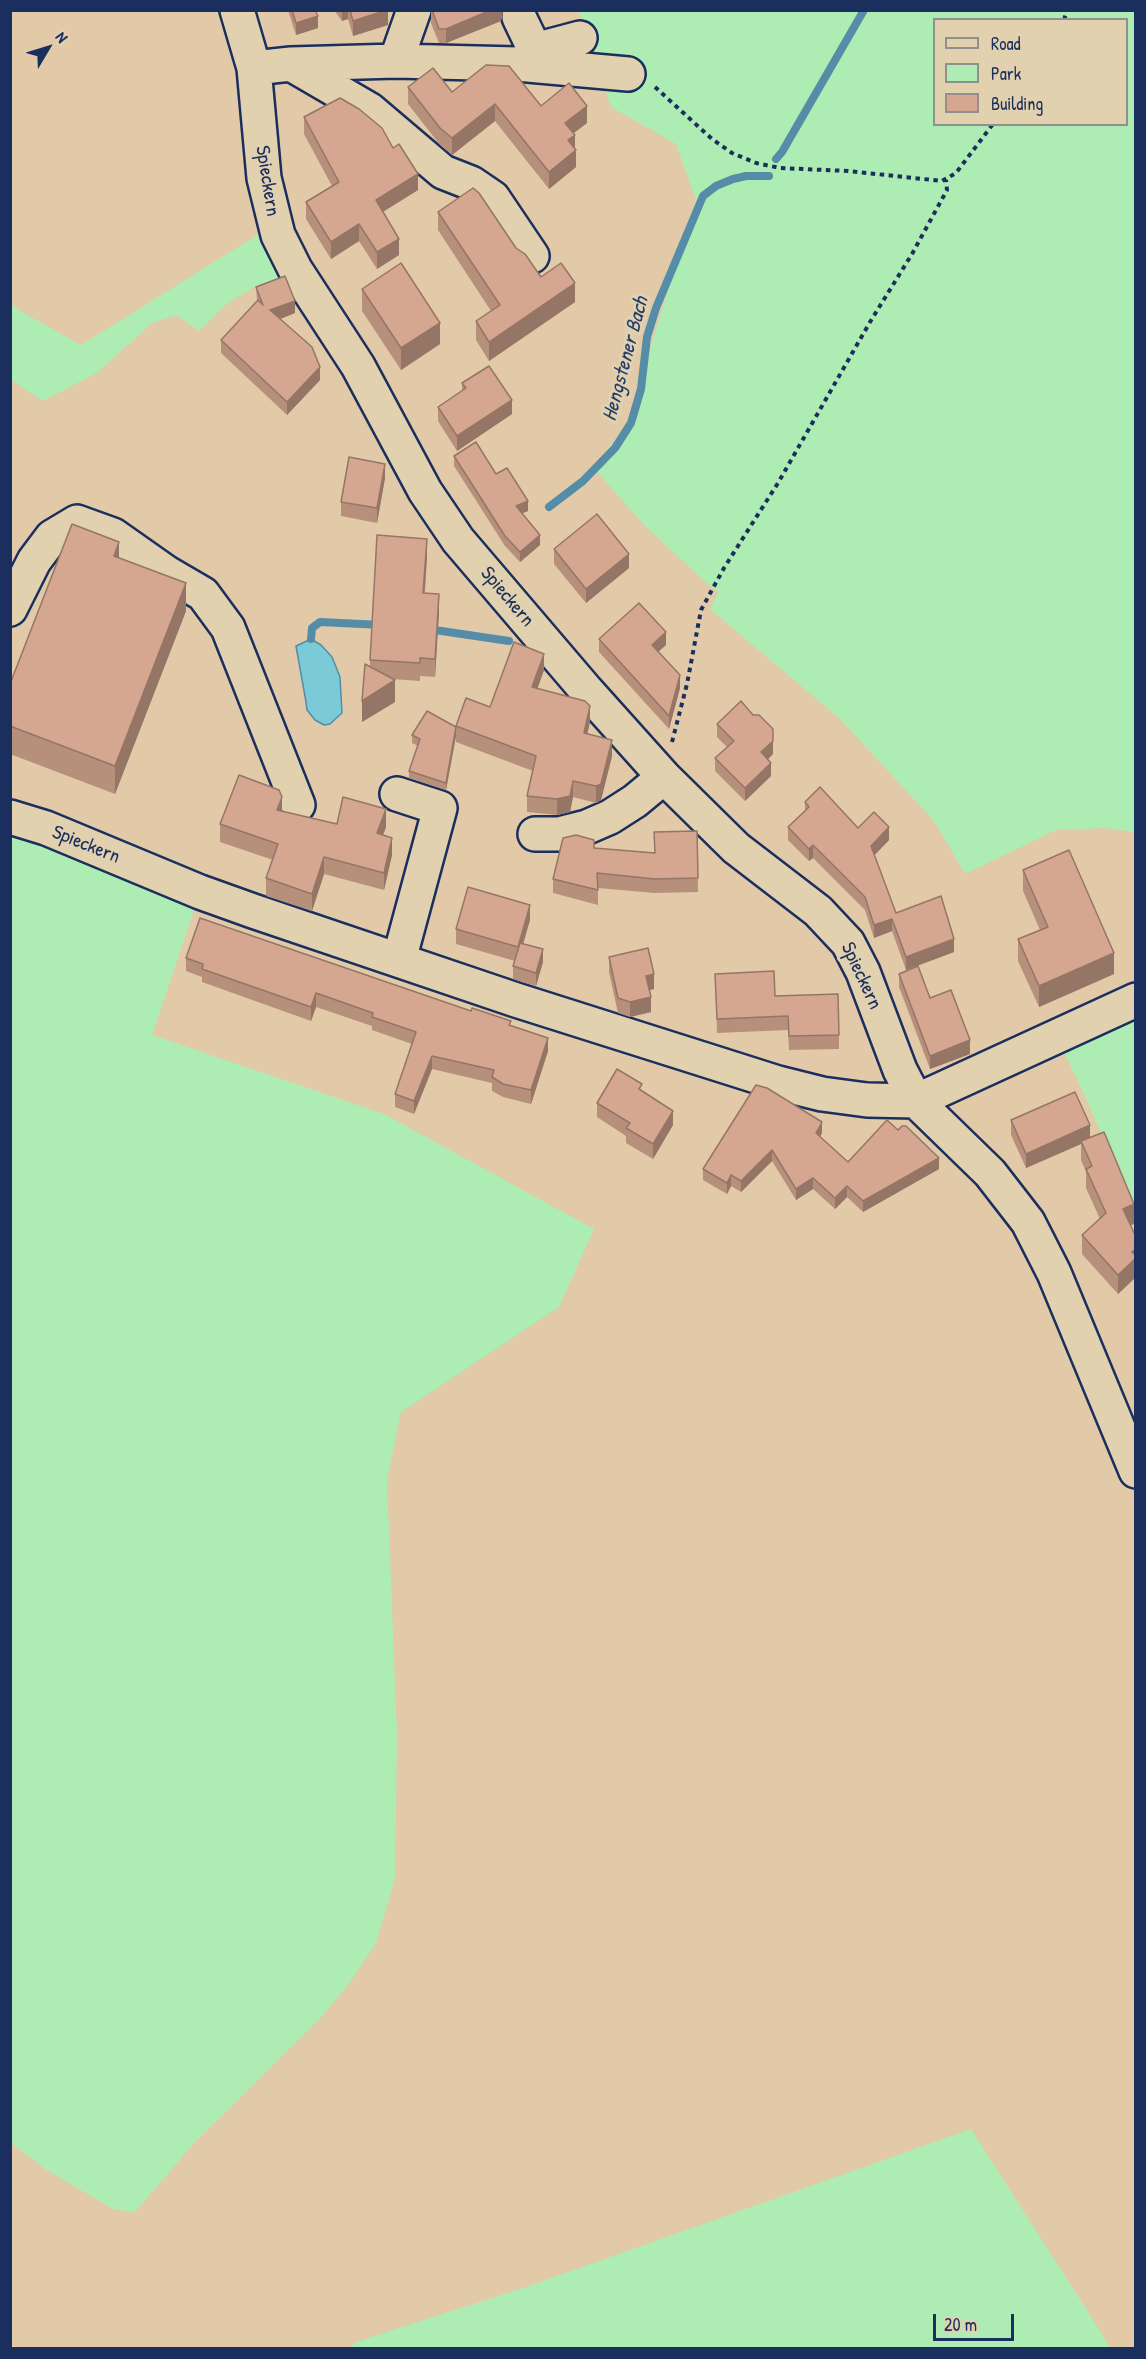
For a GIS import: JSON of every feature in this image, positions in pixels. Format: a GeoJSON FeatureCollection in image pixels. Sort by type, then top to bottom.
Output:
{"type":"FeatureCollection","features":[{"type":"Feature","properties":{"kind":"street","name":"Spieckern"},"geometry":{"type":"LineString","coordinates":[[237,10],[247,37],[254,68],[267,199],[278,235],[295,269],[358,366],[413,470],[439,513],[458,540],[578,681],[660,771],[736,848],[818,911],[840,932],[855,954],[900,1070],[916,1101],[990,1173],[1028,1222],[1054,1273],[1136,1471]]}},
{"type":"Feature","properties":{"kind":"street"},"geometry":{"type":"LineString","coordinates":[[396,61],[414,10]]}},
{"type":"Feature","properties":{"kind":"street"},"geometry":{"type":"LineString","coordinates":[[519,17],[531,42],[532,58]]}},
{"type":"Feature","properties":{"kind":"street"},"geometry":{"type":"LineString","coordinates":[[532,58],[580,38]]}},
{"type":"Feature","properties":{"kind":"street"},"geometry":{"type":"LineString","coordinates":[[254,68],[291,64],[532,58],[627,74]]}},
{"type":"Feature","properties":{"kind":"street"},"geometry":{"type":"LineString","coordinates":[[291,64],[370,110],[443,172],[471,183],[493,198],[532,256]]}},
{"type":"Feature","properties":{"kind":"street"},"geometry":{"type":"LineString","coordinates":[[10,609],[34,561],[52,537],[76,522],[113,535],[167,573],[203,594],[228,628],[298,805]]}},
{"type":"Feature","properties":{"kind":"street"},"geometry":{"type":"LineString","coordinates":[[535,834],[586,827],[610,817],[635,801],[660,771]]}},
{"type":"Feature","properties":{"kind":"street"},"geometry":{"type":"LineString","coordinates":[[397,794],[440,808],[399,960]]}},
{"type":"Feature","properties":{"kind":"street","name":"Spieckern"},"geometry":{"type":"LineString","coordinates":[[10,817],[46,828],[232,903],[516,1000],[778,1083],[822,1094],[867,1100],[916,1101],[1136,1000]]}},
{"type":"Feature","properties":{"kind":"path"},"geometry":{"type":"LineString","coordinates":[[627,74],[645,81],[660,91],[712,139],[732,153],[756,163],[780,168],[848,171],[932,181],[946,180],[956,173],[991,126]]}},
{"type":"Feature","properties":{"kind":"path"},"geometry":{"type":"LineString","coordinates":[[660,771],[676,732],[701,610],[912,254],[947,190],[946,180]]}},
{"type":"Feature","properties":{"kind":"green space"},"geometry":{"type":"Polygon","coordinates":[[[578,11],[1135,11],[1135,832],[1104,828],[1056,830],[965,874],[934,821],[840,719],[710,609],[719,591],[711,587],[644,525],[593,467],[626,426],[696,200],[676,144],[611,107],[578,11]]]}},
{"type":"Feature","properties":{"kind":"green space"},"geometry":{"type":"Polygon","coordinates":[[[262,232],[287,276],[253,288],[225,305],[199,331],[177,315],[152,323],[97,373],[43,401],[11,380],[10,303],[81,345],[262,232]]]}},
{"type":"Feature","properties":{"kind":"green space"},"geometry":{"type":"Polygon","coordinates":[[[11,832],[197,901],[152,1035],[384,1114],[594,1229],[559,1307],[401,1412],[387,1479],[397,1736],[395,1879],[376,1943],[351,1981],[323,2015],[195,2142],[135,2212],[113,2209],[45,2169],[11,2143],[11,832]]]}},
{"type":"Feature","properties":{"kind":"green space"},"geometry":{"type":"Polygon","coordinates":[[[1135,1008],[1135,1213],[1060,1044],[1135,1008]]]}},
{"type":"Feature","properties":{"kind":"green space"},"geometry":{"type":"Polygon","coordinates":[[[971,2129],[1111,2348],[350,2348],[356,2342],[526,2287],[971,2129]]]}},
{"type":"Feature","properties":{"kind":"water"},"geometry":{"type":"Polygon","coordinates":[[[311,639],[321,645],[332,657],[340,677],[342,713],[330,724],[324,725],[315,720],[307,710],[296,646],[311,639]]]}},
{"type":"Feature","properties":{"kind":"building"},"geometry":{"type":"Polygon","coordinates":[[[292,10],[315,10],[318,16],[296,23],[292,10]]]}},
{"type":"Feature","properties":{"kind":"building"},"geometry":{"type":"Polygon","coordinates":[[[350,10],[387,10],[353,21],[350,10]]]}},
{"type":"Feature","properties":{"kind":"building"},"geometry":{"type":"Polygon","coordinates":[[[432,10],[491,10],[446,29],[439,29],[432,10]]]}},
{"type":"Feature","properties":{"kind":"building"},"geometry":{"type":"Polygon","coordinates":[[[486,65],[509,66],[541,106],[569,83],[587,106],[565,123],[575,135],[568,140],[576,150],[549,172],[495,104],[452,138],[440,128],[408,87],[433,68],[452,92],[486,65]]]}},
{"type":"Feature","properties":{"kind":"building"},"geometry":{"type":"Polygon","coordinates":[[[340,98],[359,109],[382,128],[393,148],[399,144],[418,174],[376,200],[399,239],[377,252],[359,224],[331,242],[306,202],[339,182],[304,117],[340,98]]]}},
{"type":"Feature","properties":{"kind":"building"},"geometry":{"type":"Polygon","coordinates":[[[473,188],[479,193],[516,248],[525,254],[541,277],[561,263],[575,283],[489,342],[476,321],[500,305],[438,212],[473,188]]]}},
{"type":"Feature","properties":{"kind":"building"},"geometry":{"type":"Polygon","coordinates":[[[401,263],[440,323],[401,348],[362,289],[401,263]]]}},
{"type":"Feature","properties":{"kind":"building"},"geometry":{"type":"Polygon","coordinates":[[[285,276],[295,301],[270,310],[312,347],[320,367],[287,402],[221,340],[258,300],[263,305],[256,287],[285,276]]]}},
{"type":"Feature","properties":{"kind":"building"},"geometry":{"type":"Polygon","coordinates":[[[489,366],[512,400],[457,436],[438,407],[466,388],[462,383],[489,366]]]}},
{"type":"Feature","properties":{"kind":"building"},"geometry":{"type":"Polygon","coordinates":[[[476,442],[496,474],[507,468],[528,501],[516,506],[540,535],[520,552],[505,536],[454,456],[476,442]]]}},
{"type":"Feature","properties":{"kind":"building"},"geometry":{"type":"Polygon","coordinates":[[[349,457],[385,464],[377,508],[341,502],[349,457]]]}},
{"type":"Feature","properties":{"kind":"building"},"geometry":{"type":"Polygon","coordinates":[[[597,514],[629,554],[586,589],[554,549],[597,514]]]}},
{"type":"Feature","properties":{"kind":"building"},"geometry":{"type":"Polygon","coordinates":[[[72,524],[119,542],[114,556],[186,583],[115,766],[10,726],[10,684],[72,524]]]}},
{"type":"Feature","properties":{"kind":"building"},"geometry":{"type":"Polygon","coordinates":[[[377,535],[427,539],[423,593],[439,594],[435,659],[420,658],[420,663],[370,660],[377,535]]]}},
{"type":"Feature","properties":{"kind":"building"},"geometry":{"type":"Polygon","coordinates":[[[639,603],[666,632],[652,645],[680,675],[669,716],[599,639],[639,603]]]}},
{"type":"Feature","properties":{"kind":"building"},"geometry":{"type":"Polygon","coordinates":[[[514,642],[544,654],[532,687],[585,701],[590,706],[584,733],[612,740],[601,784],[596,786],[573,781],[570,796],[557,799],[527,796],[536,756],[456,726],[466,698],[490,707],[514,642]]]}},
{"type":"Feature","properties":{"kind":"building"},"geometry":{"type":"Polygon","coordinates":[[[365,664],[395,680],[362,701],[365,664]]]}},
{"type":"Feature","properties":{"kind":"building"},"geometry":{"type":"Polygon","coordinates":[[[741,701],[753,715],[759,715],[773,729],[773,741],[761,752],[771,763],[745,788],[715,758],[734,741],[717,724],[741,701]]]}},
{"type":"Feature","properties":{"kind":"building"},"geometry":{"type":"Polygon","coordinates":[[[427,711],[456,727],[446,783],[409,771],[420,739],[412,735],[427,711]]]}},
{"type":"Feature","properties":{"kind":"building"},"geometry":{"type":"Polygon","coordinates":[[[239,775],[279,790],[282,797],[277,810],[337,824],[343,797],[386,809],[377,833],[392,838],[384,873],[324,857],[312,894],[266,878],[278,844],[220,824],[239,775]]]}},
{"type":"Feature","properties":{"kind":"building"},"geometry":{"type":"Polygon","coordinates":[[[820,787],[858,828],[874,812],[889,827],[871,846],[896,913],[941,896],[954,939],[906,957],[892,919],[874,925],[865,897],[813,845],[809,849],[788,827],[809,807],[805,802],[820,787]]]}},
{"type":"Feature","properties":{"kind":"building"},"geometry":{"type":"Polygon","coordinates":[[[697,831],[698,878],[655,879],[597,873],[598,890],[553,879],[563,838],[576,835],[594,840],[594,848],[655,853],[654,832],[697,831]]]}},
{"type":"Feature","properties":{"kind":"building"},"geometry":{"type":"Polygon","coordinates":[[[1069,850],[1114,953],[1039,986],[1018,939],[1048,927],[1023,870],[1069,850]]]}},
{"type":"Feature","properties":{"kind":"building"},"geometry":{"type":"Polygon","coordinates":[[[468,887],[530,905],[518,947],[456,929],[468,887]]]}},
{"type":"Feature","properties":{"kind":"building"},"geometry":{"type":"Polygon","coordinates":[[[200,918],[471,1011],[472,1008],[511,1021],[509,1025],[548,1038],[531,1090],[503,1084],[492,1077],[494,1070],[432,1056],[414,1101],[395,1094],[416,1032],[372,1017],[373,1013],[316,993],[311,1007],[202,969],[203,964],[186,958],[200,918]]]}},
{"type":"Feature","properties":{"kind":"building"},"geometry":{"type":"Polygon","coordinates":[[[520,943],[543,949],[536,973],[513,966],[520,943]]]}},
{"type":"Feature","properties":{"kind":"building"},"geometry":{"type":"Polygon","coordinates":[[[648,948],[654,974],[646,976],[651,997],[630,1002],[618,998],[609,957],[648,948]]]}},
{"type":"Feature","properties":{"kind":"building"},"geometry":{"type":"Polygon","coordinates":[[[918,966],[930,998],[951,990],[970,1040],[930,1056],[899,974],[918,966]]]}},
{"type":"Feature","properties":{"kind":"building"},"geometry":{"type":"Polygon","coordinates":[[[774,971],[775,996],[838,994],[839,1035],[789,1036],[788,1016],[717,1019],[715,974],[774,971]]]}},
{"type":"Feature","properties":{"kind":"building"},"geometry":{"type":"Polygon","coordinates":[[[617,1069],[642,1084],[639,1089],[673,1111],[653,1144],[626,1128],[630,1123],[597,1103],[617,1069]]]}},
{"type":"Feature","properties":{"kind":"building"},"geometry":{"type":"Polygon","coordinates":[[[756,1085],[767,1088],[822,1122],[816,1133],[848,1162],[887,1120],[898,1130],[906,1126],[939,1158],[863,1201],[847,1186],[835,1198],[813,1178],[796,1189],[772,1150],[741,1181],[731,1175],[727,1183],[703,1169],[756,1085]]]}},
{"type":"Feature","properties":{"kind":"building"},"geometry":{"type":"Polygon","coordinates":[[[1075,1092],[1090,1125],[1026,1154],[1011,1120],[1075,1092]]]}},
{"type":"Feature","properties":{"kind":"building"},"geometry":{"type":"Polygon","coordinates":[[[1104,1132],[1134,1204],[1123,1209],[1136,1237],[1136,1249],[1132,1252],[1136,1258],[1118,1275],[1082,1235],[1106,1213],[1086,1169],[1092,1166],[1081,1141],[1104,1132]]]}},
{"type":"Feature","properties":{"kind":"waterway","name":"Hengstener Bach"},"geometry":{"type":"LineString","coordinates":[[776,159],[864,10]]}},
{"type":"Feature","properties":{"kind":"waterway","name":"Hengstener Bach"},"geometry":{"type":"LineString","coordinates":[[549,507],[583,481],[615,448],[631,423],[641,389],[647,337],[656,308],[703,196],[716,186],[733,179],[746,176],[769,176]]}},
{"type":"Feature","properties":{"kind":"waterway","name":"Hengstener Bach"},"geometry":{"type":"LineString","coordinates":[[311,639],[312,628],[320,622],[382,625]]}},
{"type":"Feature","properties":{"kind":"waterway","name":"Hengstener Bach"},"geometry":{"type":"LineString","coordinates":[[428,629],[509,641]]}}]}
